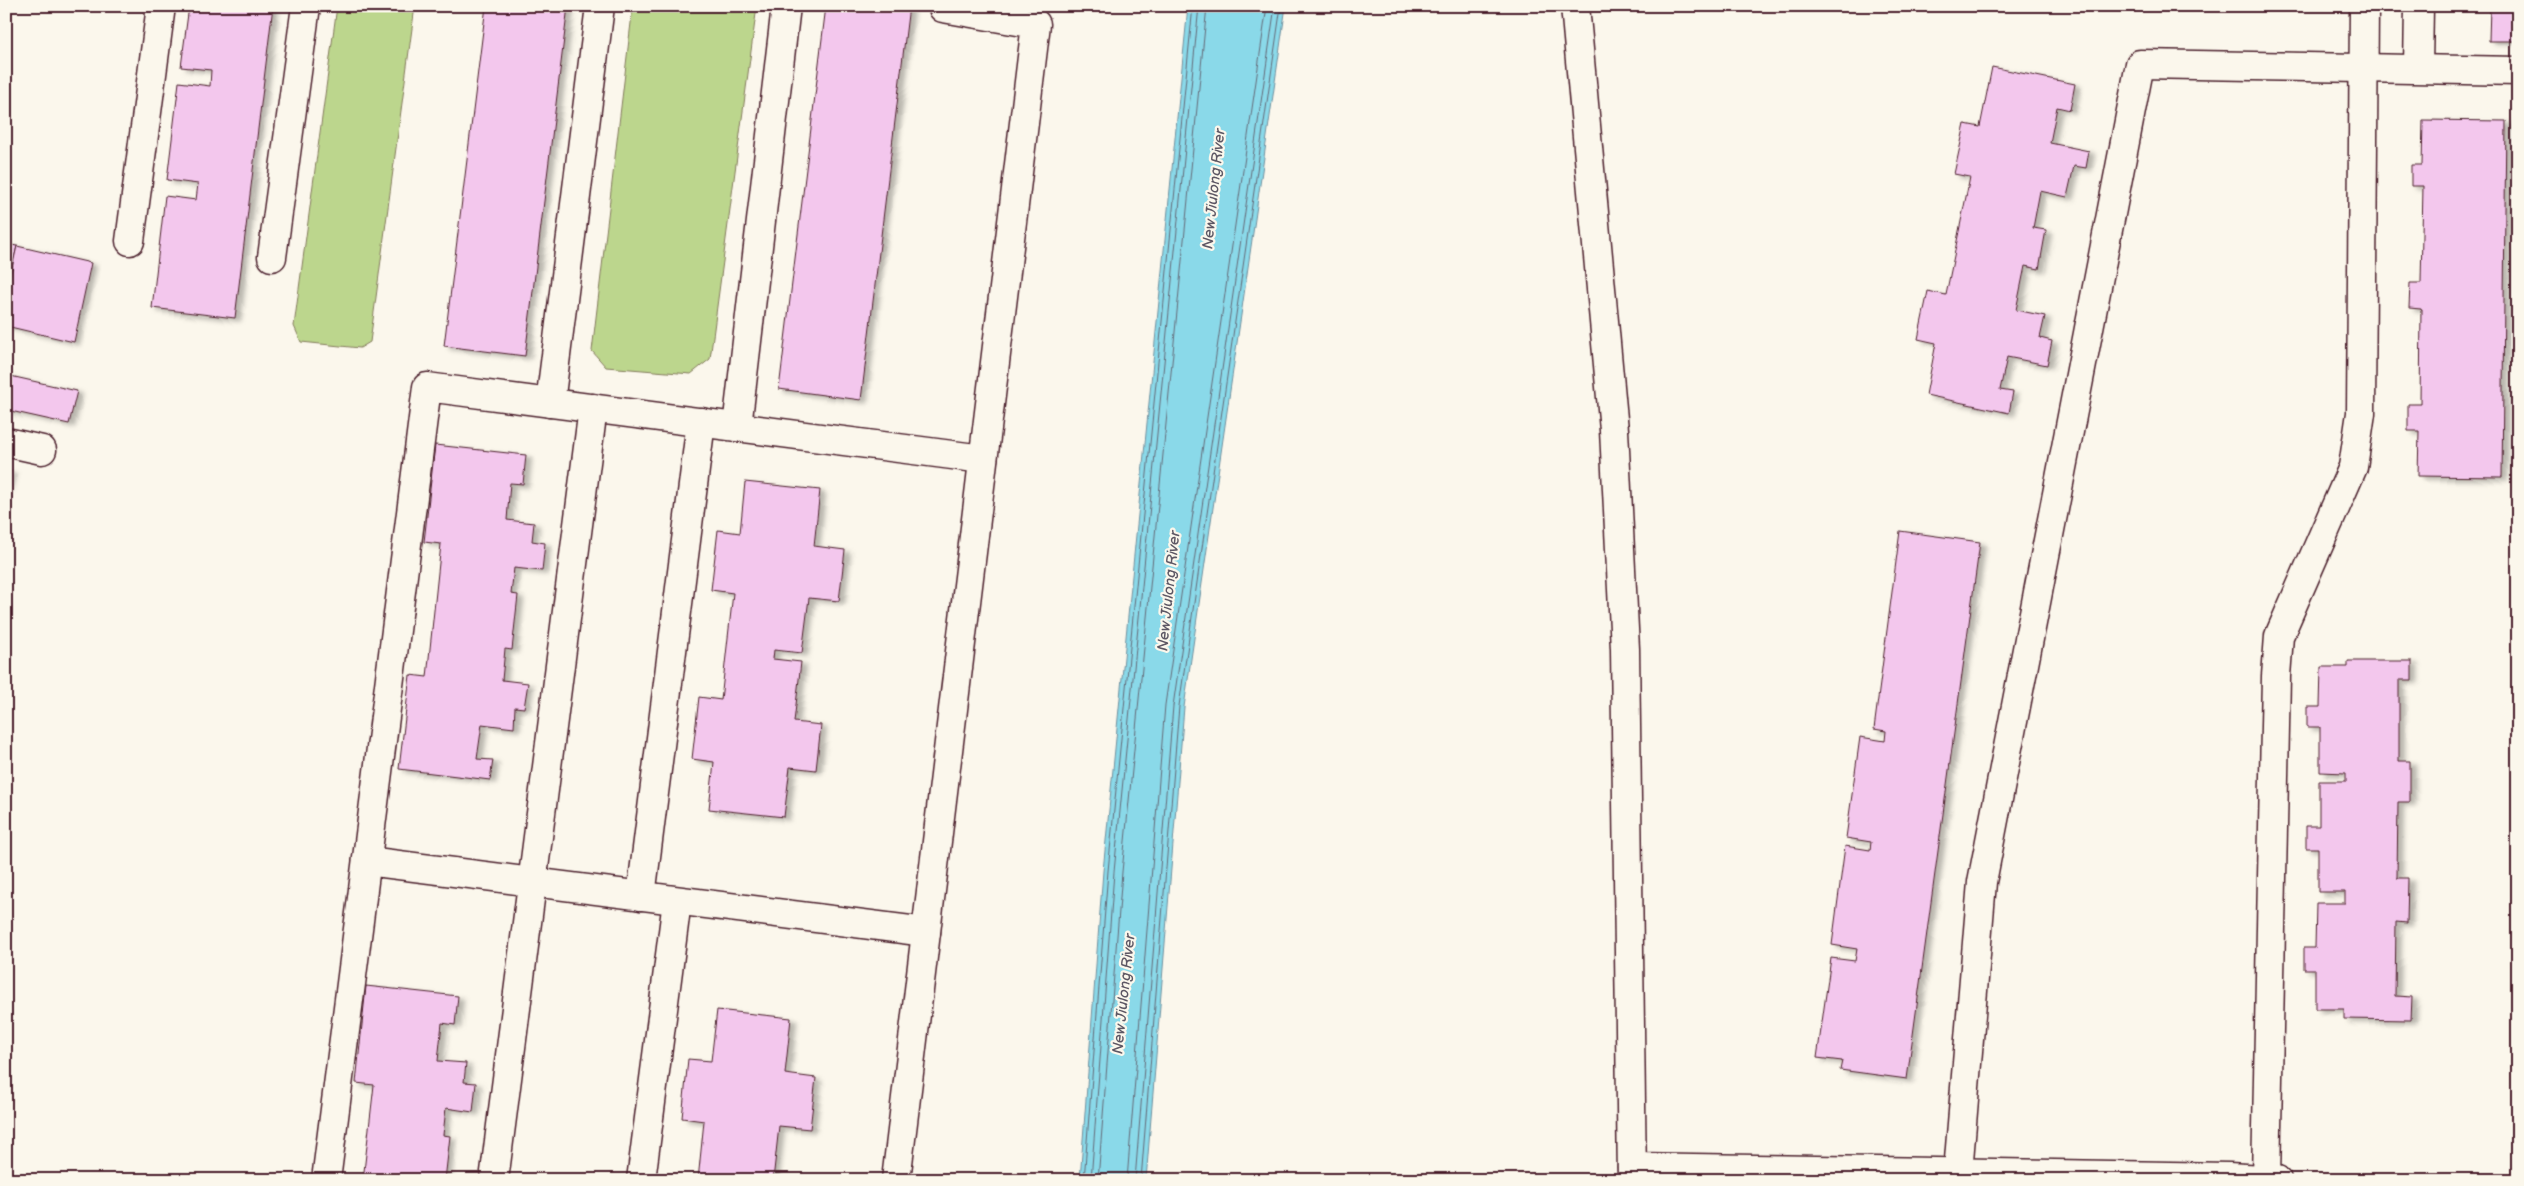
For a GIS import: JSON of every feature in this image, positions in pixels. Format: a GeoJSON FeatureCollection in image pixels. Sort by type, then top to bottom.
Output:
{"type":"FeatureCollection","features":[{"type":"Feature","properties":{"kind":"street"},"geometry":{"type":"LineString","coordinates":[[130,241],[161,6]]}},
{"type":"Feature","properties":{"kind":"street"},"geometry":{"type":"LineString","coordinates":[[272,257],[306,6]]}},
{"type":"Feature","properties":{"kind":"street"},"geometry":{"type":"LineString","coordinates":[[550,403],[600,6]]}},
{"type":"Feature","properties":{"kind":"street"},"geometry":{"type":"LineString","coordinates":[[737,426],[786,6]]}},
{"type":"Feature","properties":{"kind":"street"},"geometry":{"type":"LineString","coordinates":[[896,1180],[1036,24],[943,6]]}},
{"type":"Feature","properties":{"kind":"street"},"geometry":{"type":"LineString","coordinates":[[1575,6],[1614,430],[1625,649],[1632,1173],[1958,1172],[2271,1179],[2276,686],[2279,636],[2353,467],[2361,413],[2364,6]]}},
{"type":"Feature","properties":{"kind":"street"},"geometry":{"type":"LineString","coordinates":[[2418,68],[2419,6]]}},
{"type":"Feature","properties":{"kind":"street"},"geometry":{"type":"LineString","coordinates":[[1958,1172],[1982,882],[2140,64],[2518,70]]}},
{"type":"Feature","properties":{"kind":"street"},"geometry":{"type":"LineString","coordinates":[[326,1180],[427,387],[983,459]]}},
{"type":"Feature","properties":{"kind":"street"},"geometry":{"type":"LineString","coordinates":[[494,1180],[593,408]]}},
{"type":"Feature","properties":{"kind":"street"},"geometry":{"type":"LineString","coordinates":[[641,896],[701,422]]}},
{"type":"Feature","properties":{"kind":"street"},"geometry":{"type":"LineString","coordinates":[[6,442],[42,450]]}},
{"type":"Feature","properties":{"kind":"street"},"geometry":{"type":"LineString","coordinates":[[367,861],[926,932]]}},
{"type":"Feature","properties":{"kind":"street"},"geometry":{"type":"LineString","coordinates":[[641,1180],[677,900]]}},
{"type":"Feature","properties":{"kind":"green space"},"geometry":{"type":"Polygon","coordinates":[[[337,6],[415,6],[370,342],[360,348],[301,342],[294,326],[337,6]]]}},
{"type":"Feature","properties":{"kind":"green space"},"geometry":{"type":"Polygon","coordinates":[[[633,6],[757,6],[710,359],[691,374],[606,367],[592,351],[633,6]]]}},
{"type":"Feature","properties":{"kind":"water","name":"New Jiulong River"},"geometry":{"type":"Polygon","coordinates":[[[1188,6],[1286,6],[1184,707],[1146,1180],[1080,1180],[1103,871],[1188,6]]]}},
{"type":"Feature","properties":{"kind":"building"},"geometry":{"type":"Polygon","coordinates":[[[189,6],[273,6],[235,318],[152,308],[165,196],[196,200],[198,184],[167,180],[179,82],[210,86],[211,70],[181,67],[189,6]]]}},
{"type":"Feature","properties":{"kind":"building"},"geometry":{"type":"Polygon","coordinates":[[[486,6],[568,6],[525,356],[444,346],[486,6]]]}},
{"type":"Feature","properties":{"kind":"building"},"geometry":{"type":"Polygon","coordinates":[[[826,6],[909,6],[861,400],[779,389],[826,6]]]}},
{"type":"Feature","properties":{"kind":"building"},"geometry":{"type":"Polygon","coordinates":[[[2490,6],[2518,6],[2518,41],[2489,41],[2490,6]]]}},
{"type":"Feature","properties":{"kind":"building"},"geometry":{"type":"Polygon","coordinates":[[[1992,67],[2075,84],[2070,110],[2057,107],[2050,143],[2089,151],[2086,168],[2074,166],[2067,197],[2040,191],[2033,228],[2046,230],[2039,269],[2025,266],[2016,310],[2045,316],[2040,338],[2052,341],[2047,365],[2007,357],[2000,390],[2013,392],[2009,413],[1926,395],[1936,343],[1918,339],[1928,291],[1946,295],[1970,177],[1954,174],[1965,124],[1980,127],[1992,67]]]}},
{"type":"Feature","properties":{"kind":"building"},"geometry":{"type":"Polygon","coordinates":[[[2423,120],[2506,121],[2502,477],[2418,476],[2419,431],[2408,431],[2408,404],[2420,404],[2421,309],[2409,308],[2410,283],[2421,283],[2423,186],[2411,186],[2411,165],[2422,165],[2423,120]]]}},
{"type":"Feature","properties":{"kind":"building"},"geometry":{"type":"Polygon","coordinates":[[[6,244],[17,246],[6,294],[6,244]]]}},
{"type":"Feature","properties":{"kind":"building"},"geometry":{"type":"Polygon","coordinates":[[[17,246],[91,263],[74,342],[6,326],[6,294],[17,246]]]}},
{"type":"Feature","properties":{"kind":"building"},"geometry":{"type":"Polygon","coordinates":[[[6,375],[77,391],[69,424],[6,410],[6,375]]]}},
{"type":"Feature","properties":{"kind":"building"},"geometry":{"type":"Polygon","coordinates":[[[435,445],[526,455],[523,484],[510,483],[507,520],[534,523],[532,541],[545,543],[542,571],[514,568],[511,594],[518,595],[512,650],[505,649],[502,680],[528,683],[524,708],[515,707],[514,728],[482,724],[477,759],[493,760],[490,780],[399,769],[410,675],[427,677],[441,544],[424,542],[435,445]]]}},
{"type":"Feature","properties":{"kind":"building"},"geometry":{"type":"Polygon","coordinates":[[[6,470],[11,471],[6,489],[6,470]]]}},
{"type":"Feature","properties":{"kind":"building"},"geometry":{"type":"Polygon","coordinates":[[[745,482],[820,490],[814,546],[845,550],[839,601],[809,598],[802,653],[774,650],[773,659],[801,662],[794,722],[821,725],[816,770],[790,767],[784,817],[709,809],[714,762],[692,759],[699,697],[721,700],[733,593],[711,590],[718,530],[740,533],[745,482]]]}},
{"type":"Feature","properties":{"kind":"building"},"geometry":{"type":"Polygon","coordinates":[[[1900,531],[1980,542],[1907,1079],[1840,1070],[1842,1061],[1817,1058],[1831,958],[1855,961],[1857,949],[1832,945],[1845,846],[1870,850],[1871,842],[1846,838],[1860,737],[1885,741],[1886,731],[1874,729],[1900,531]]]}},
{"type":"Feature","properties":{"kind":"building"},"geometry":{"type":"Polygon","coordinates":[[[2348,661],[2412,661],[2412,680],[2399,680],[2399,761],[2410,761],[2410,802],[2398,802],[2397,878],[2408,878],[2407,923],[2396,922],[2395,996],[2412,997],[2411,1020],[2344,1019],[2344,1009],[2315,1009],[2315,969],[2304,969],[2304,948],[2315,948],[2316,903],[2345,903],[2345,892],[2318,892],[2318,848],[2306,848],[2306,826],[2319,826],[2319,781],[2346,781],[2346,773],[2320,772],[2320,727],[2307,727],[2307,707],[2320,707],[2321,667],[2348,667],[2348,661]]]}},
{"type":"Feature","properties":{"kind":"building"},"geometry":{"type":"Polygon","coordinates":[[[366,986],[458,996],[455,1025],[442,1023],[438,1061],[466,1063],[464,1082],[476,1083],[473,1112],[446,1108],[443,1135],[450,1136],[445,1180],[363,1180],[374,1085],[356,1083],[366,986]]]}},
{"type":"Feature","properties":{"kind":"building"},"geometry":{"type":"Polygon","coordinates":[[[717,1010],[791,1018],[785,1074],[816,1078],[810,1129],[779,1126],[773,1180],[698,1180],[704,1121],[682,1118],[688,1059],[711,1061],[717,1010]]]}}]}
